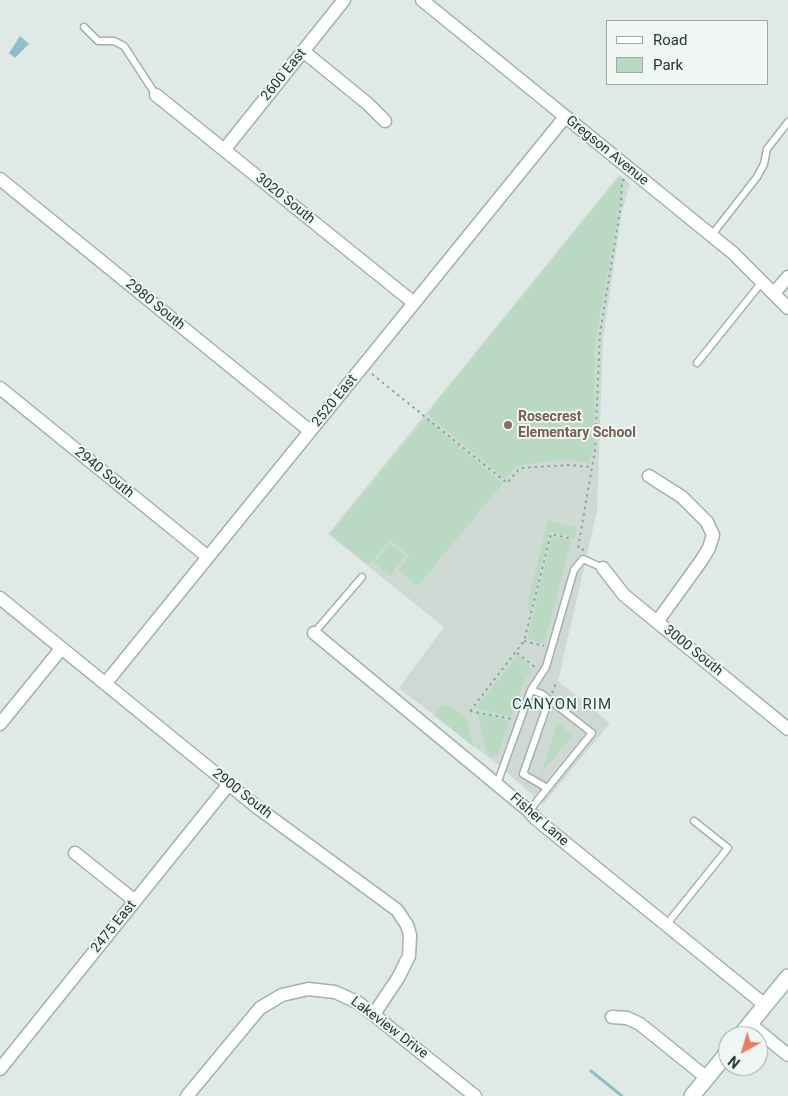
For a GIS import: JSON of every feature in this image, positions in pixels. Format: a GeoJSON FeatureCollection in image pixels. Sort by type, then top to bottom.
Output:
{"type":"FeatureCollection","features":[{"type":"Feature","properties":{"kind":"main road"},"geometry":{"type":"LineString","coordinates":[[748,1026],[788,977]]}},
{"type":"Feature","properties":{"kind":"main road"},"geometry":{"type":"LineString","coordinates":[[692,1096],[718,1064]]}},
{"type":"Feature","properties":{"kind":"street","name":"2600 East"},"geometry":{"type":"LineString","coordinates":[[224,150],[344,0]]}},
{"type":"Feature","properties":{"kind":"street","name":"Gregson Avenue"},"geometry":{"type":"LineString","coordinates":[[422,0],[711,236],[763,281],[788,308]]}},
{"type":"Feature","properties":{"kind":"street"},"geometry":{"type":"LineString","coordinates":[[303,51],[368,104],[385,122]]}},
{"type":"Feature","properties":{"kind":"street","name":"3020 South"},"geometry":{"type":"LineString","coordinates":[[156,95],[414,303]]}},
{"type":"Feature","properties":{"kind":"street","name":"2520 East"},"geometry":{"type":"LineString","coordinates":[[105,684],[565,117]]}},
{"type":"Feature","properties":{"kind":"street","name":"2980 South"},"geometry":{"type":"LineString","coordinates":[[0,179],[310,431]]}},
{"type":"Feature","properties":{"kind":"street"},"geometry":{"type":"LineString","coordinates":[[774,293],[788,277]]}},
{"type":"Feature","properties":{"kind":"street","name":"2940 South"},"geometry":{"type":"LineString","coordinates":[[0,388],[208,557]]}},
{"type":"Feature","properties":{"kind":"street"},"geometry":{"type":"LineString","coordinates":[[649,476],[682,497],[707,522],[713,535],[709,548],[697,568],[657,622]]}},
{"type":"Feature","properties":{"kind":"street","name":"3000 South"},"geometry":{"type":"LineString","coordinates":[[602,568],[616,587],[788,729]]}},
{"type":"Feature","properties":{"kind":"street","name":"2900 South"},"geometry":{"type":"LineString","coordinates":[[0,598],[229,784],[391,905],[402,917],[410,935],[410,956],[374,1014]]}},
{"type":"Feature","properties":{"kind":"street","name":"Fisher Lane"},"geometry":{"type":"LineString","coordinates":[[314,634],[497,784],[536,819],[665,926],[765,1005]]}},
{"type":"Feature","properties":{"kind":"street"},"geometry":{"type":"LineString","coordinates":[[0,724],[61,648]]}},
{"type":"Feature","properties":{"kind":"street","name":"2475 East"},"geometry":{"type":"LineString","coordinates":[[0,1070],[229,784]]}},
{"type":"Feature","properties":{"kind":"street"},"geometry":{"type":"LineString","coordinates":[[75,853],[135,901]]}},
{"type":"Feature","properties":{"kind":"street","name":"Lakeview Drive"},"geometry":{"type":"LineString","coordinates":[[187,1096],[251,1017],[265,1004],[282,995],[308,989],[335,992],[359,1003],[475,1096]]}},
{"type":"Feature","properties":{"kind":"street"},"geometry":{"type":"LineString","coordinates":[[612,1017],[627,1018],[640,1024],[707,1078]]}},
{"type":"Feature","properties":{"kind":"street"},"geometry":{"type":"LineString","coordinates":[[768,1043],[788,1055]]}},
{"type":"Feature","properties":{"kind":"lane"},"geometry":{"type":"LineString","coordinates":[[84,27],[98,40],[114,41],[124,46],[156,95]]}},
{"type":"Feature","properties":{"kind":"lane"},"geometry":{"type":"LineString","coordinates":[[711,236],[757,177],[764,164],[767,148],[788,122]]}},
{"type":"Feature","properties":{"kind":"lane"},"geometry":{"type":"LineString","coordinates":[[697,364],[763,281]]}},
{"type":"Feature","properties":{"kind":"lane"},"geometry":{"type":"LineString","coordinates":[[497,784],[531,690],[546,667],[574,570],[583,559],[602,568]]}},
{"type":"Feature","properties":{"kind":"lane"},"geometry":{"type":"LineString","coordinates":[[314,634],[362,577]]}},
{"type":"Feature","properties":{"kind":"lane"},"geometry":{"type":"LineString","coordinates":[[529,811],[592,732],[549,700],[531,690]]}},
{"type":"Feature","properties":{"kind":"lane"},"geometry":{"type":"LineString","coordinates":[[548,788],[523,774],[549,700]]}},
{"type":"Feature","properties":{"kind":"lane"},"geometry":{"type":"LineString","coordinates":[[665,926],[728,848],[694,820]]}},
{"type":"Feature","properties":{"kind":"path"},"geometry":{"type":"LineString","coordinates":[[587,554],[586,550],[578,548],[592,467],[600,334],[621,204],[622,182],[624,178],[626,180]]}},
{"type":"Feature","properties":{"kind":"path"},"geometry":{"type":"LineString","coordinates":[[370,372],[506,483],[520,468],[570,465],[592,467]]}},
{"type":"Feature","properties":{"kind":"path"},"geometry":{"type":"LineString","coordinates":[[513,719],[470,710],[517,653],[524,641],[551,534],[572,539]]}},
{"type":"Feature","properties":{"kind":"path"},"geometry":{"type":"LineString","coordinates":[[524,641],[546,647]]}},
{"type":"Feature","properties":{"kind":"path"},"geometry":{"type":"LineString","coordinates":[[517,653],[535,667]]}},
{"type":"Feature","properties":{"kind":"shaded area","name":"Rosecrest Elementary School"},"geometry":{"type":"Polygon","coordinates":[[[619,175],[630,184],[622,212],[603,339],[597,511],[558,681],[610,723],[543,804],[496,763],[399,688],[444,627],[328,534],[619,175]]]}},
{"type":"Feature","properties":{"kind":"green space"},"geometry":{"type":"Polygon","coordinates":[[[619,177],[623,179],[621,198],[595,344],[594,448],[589,463],[563,459],[517,466],[505,479],[427,414],[619,177]]]}},
{"type":"Feature","properties":{"kind":"green space"},"geometry":{"type":"Polygon","coordinates":[[[425,418],[503,483],[418,586],[398,570],[409,556],[390,540],[369,565],[330,534],[425,418]]]}},
{"type":"Feature","properties":{"kind":"green space"},"geometry":{"type":"Polygon","coordinates":[[[548,521],[577,528],[574,538],[550,532],[530,611],[526,610],[548,521]]]}},
{"type":"Feature","properties":{"kind":"green space"},"geometry":{"type":"Polygon","coordinates":[[[552,536],[571,541],[545,643],[527,639],[552,536]]]}},
{"type":"Feature","properties":{"kind":"green space"},"geometry":{"type":"Polygon","coordinates":[[[390,543],[405,556],[390,576],[374,563],[390,543]]]}},
{"type":"Feature","properties":{"kind":"green space"},"geometry":{"type":"Polygon","coordinates":[[[518,655],[532,670],[524,682],[511,717],[475,708],[518,655]]]}},
{"type":"Feature","properties":{"kind":"green space"},"geometry":{"type":"Polygon","coordinates":[[[445,705],[454,708],[466,719],[474,747],[435,716],[437,708],[445,705]]]}},
{"type":"Feature","properties":{"kind":"green space"},"geometry":{"type":"Polygon","coordinates":[[[477,712],[510,721],[497,756],[490,756],[487,753],[477,712]]]}},
{"type":"Feature","properties":{"kind":"green space"},"geometry":{"type":"Polygon","coordinates":[[[559,723],[572,736],[541,773],[557,724],[559,723]]]}},
{"type":"Feature","properties":{"kind":"water"},"geometry":{"type":"Polygon","coordinates":[[[20,36],[29,44],[15,58],[9,53],[20,36]]]}},
{"type":"Feature","properties":{"kind":"waterway"},"geometry":{"type":"LineString","coordinates":[[591,1071],[622,1096]]}},
{"type":"Feature","properties":{"kind":"place","name":"Rosecrest Elementary School"},"geometry":{"type":"Point","coordinates":[508,425]}},
{"type":"Feature","properties":{"kind":"district","name":"CANYON RIM"},"geometry":{"type":"Point","coordinates":[562,705]}}]}
